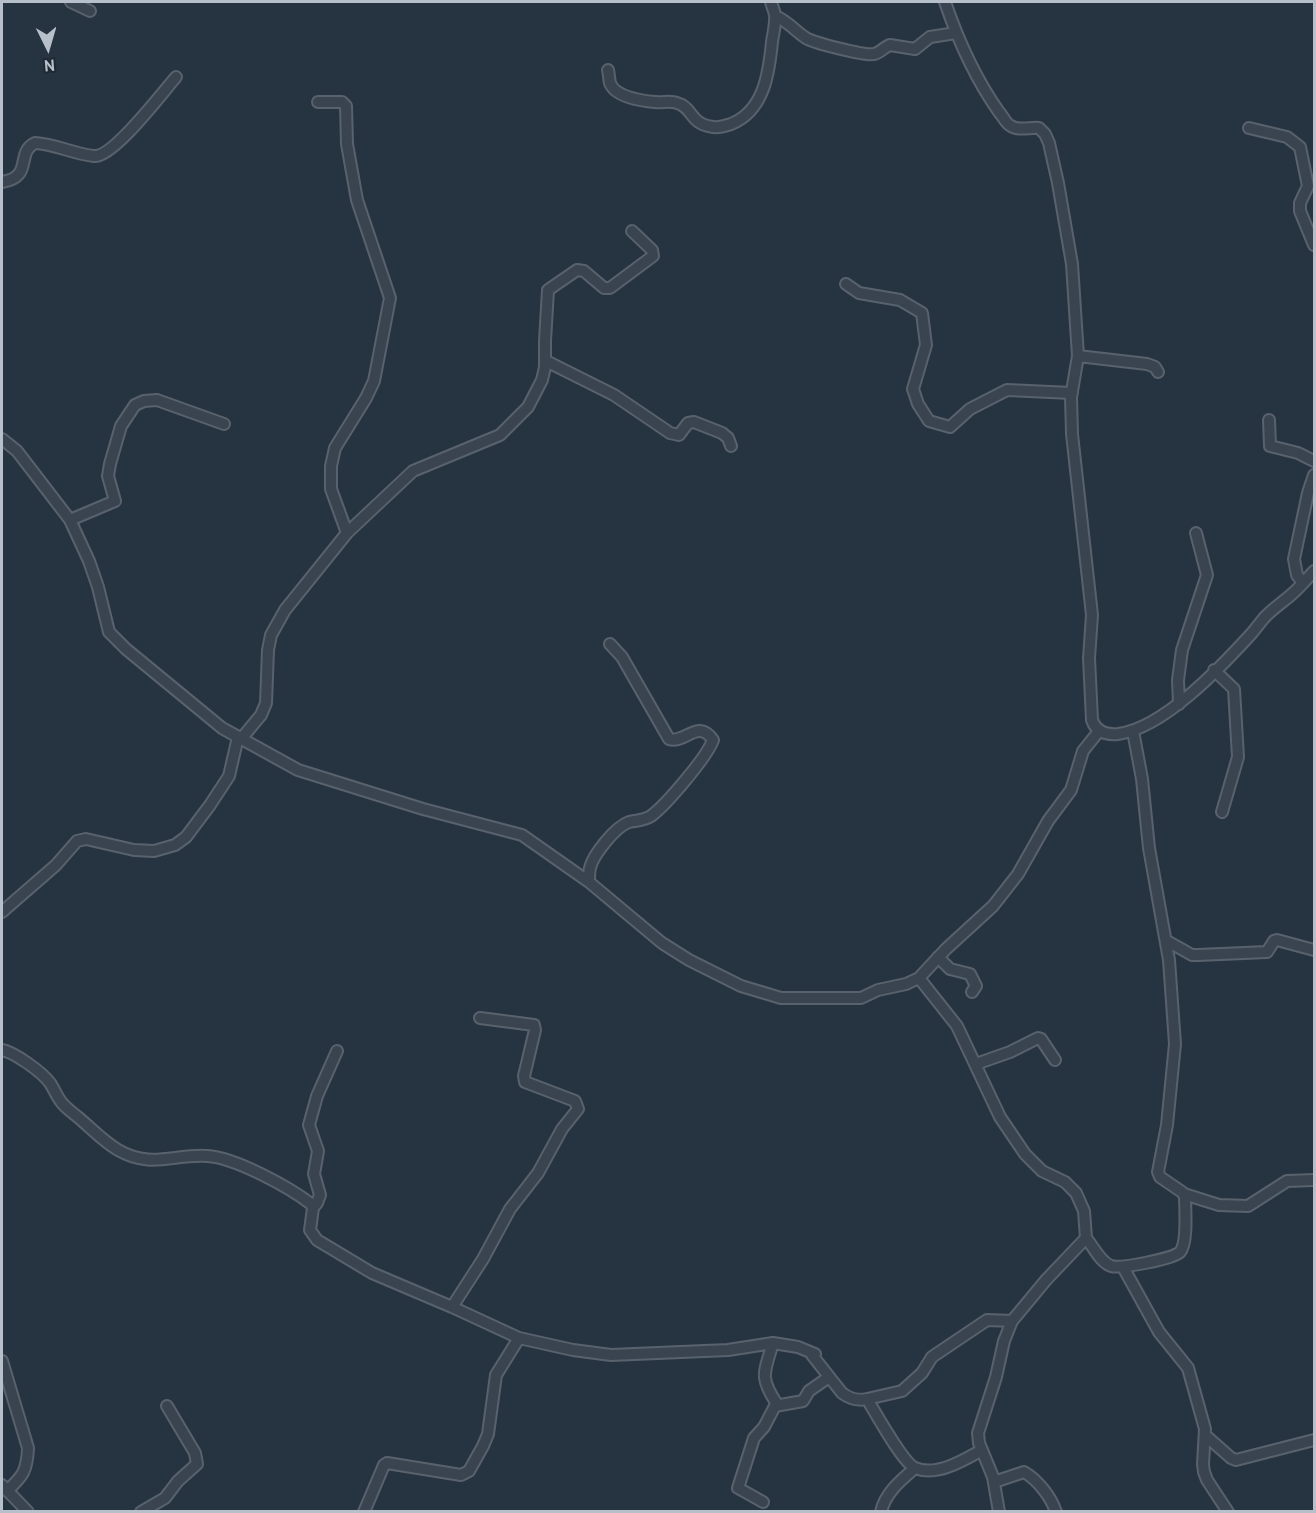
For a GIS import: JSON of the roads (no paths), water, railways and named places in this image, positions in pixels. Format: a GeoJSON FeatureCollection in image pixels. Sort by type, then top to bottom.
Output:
{"type":"FeatureCollection","features":[{"type":"Feature","properties":{"kind":"street"},"geometry":{"type":"LineString","coordinates":[[71,2],[90,11]]}},
{"type":"Feature","properties":{"kind":"street"},"geometry":{"type":"LineString","coordinates":[[608,69],[610,83],[615,90],[637,99],[654,102],[670,101],[687,106],[694,119],[709,126],[722,127],[737,121],[745,116],[758,100],[769,71],[775,16],[771,2]]}},
{"type":"Feature","properties":{"kind":"street"},"geometry":{"type":"LineString","coordinates":[[945,2],[956,33],[989,97],[1009,125],[1016,128],[1039,128],[1045,134],[1058,183],[1072,264],[1078,357],[1072,393],[1072,434],[1092,615],[1089,658],[1094,727],[1112,735],[1133,730],[1150,723],[1179,704],[1314,571]]}},
{"type":"Feature","properties":{"kind":"street"},"geometry":{"type":"LineString","coordinates":[[775,16],[787,22],[809,40],[868,53],[876,53],[890,45],[915,49],[930,37],[956,33]]}},
{"type":"Feature","properties":{"kind":"street"},"geometry":{"type":"LineString","coordinates":[[2,182],[11,181],[18,176],[28,148],[35,143],[94,156],[105,155],[134,127],[176,77]]}},
{"type":"Feature","properties":{"kind":"street"},"geometry":{"type":"LineString","coordinates":[[318,102],[342,102],[345,106],[347,144],[357,200],[390,298],[374,381],[336,448],[331,466],[331,489],[346,533]]}},
{"type":"Feature","properties":{"kind":"street"},"geometry":{"type":"LineString","coordinates":[[1249,128],[1287,137],[1300,147],[1308,186],[1300,203],[1300,212],[1314,245]]}},
{"type":"Feature","properties":{"kind":"street"},"geometry":{"type":"LineString","coordinates":[[2,912],[56,865],[77,841],[86,839],[134,850],[154,851],[175,845],[186,837],[229,776],[239,738],[261,715],[266,704],[268,650],[271,635],[285,610],[346,533],[412,471],[500,435],[528,407],[542,380],[546,361],[548,291],[577,270],[584,271],[604,288],[610,288],[653,256],[652,250],[632,231]]}},
{"type":"Feature","properties":{"kind":"street"},"geometry":{"type":"LineString","coordinates":[[846,284],[859,293],[900,300],[922,313],[926,345],[913,389],[918,404],[929,422],[950,427],[970,409],[1007,390],[1072,393]]}},
{"type":"Feature","properties":{"kind":"street"},"geometry":{"type":"LineString","coordinates":[[1078,357],[1147,364],[1155,367],[1158,372]]}},
{"type":"Feature","properties":{"kind":"street"},"geometry":{"type":"LineString","coordinates":[[546,361],[614,395],[670,433],[679,435],[688,423],[694,422],[722,433],[728,438],[731,446]]}},
{"type":"Feature","properties":{"kind":"street"},"geometry":{"type":"LineString","coordinates":[[70,520],[116,501],[108,476],[110,464],[121,426],[135,405],[144,401],[157,400],[224,424]]}},
{"type":"Feature","properties":{"kind":"street"},"geometry":{"type":"LineString","coordinates":[[1269,420],[1270,446],[1298,453],[1314,461]]}},
{"type":"Feature","properties":{"kind":"street"},"geometry":{"type":"LineString","coordinates":[[2,439],[17,451],[70,520],[89,561],[109,632],[126,649],[207,716],[239,738],[298,770],[423,809],[522,835],[589,882],[654,937],[688,960],[741,986],[780,999],[861,998],[878,990],[906,984],[919,978],[938,957],[993,906],[1018,874],[1048,821],[1071,790],[1083,751],[1099,731]]}},
{"type":"Feature","properties":{"kind":"street"},"geometry":{"type":"LineString","coordinates":[[1303,584],[1297,575],[1294,559],[1314,475]]}},
{"type":"Feature","properties":{"kind":"street"},"geometry":{"type":"LineString","coordinates":[[1179,704],[1178,680],[1182,650],[1207,575],[1196,532]]}},
{"type":"Feature","properties":{"kind":"street"},"geometry":{"type":"LineString","coordinates":[[589,882],[589,869],[605,843],[625,824],[644,820],[654,813],[703,758],[713,740],[700,731],[694,731],[678,740],[669,740],[622,657],[610,644]]}},
{"type":"Feature","properties":{"kind":"street"},"geometry":{"type":"LineString","coordinates":[[1214,670],[1234,689],[1238,730],[1238,762],[1222,812]]}},
{"type":"Feature","properties":{"kind":"street"},"geometry":{"type":"LineString","coordinates":[[1133,730],[1142,779],[1149,848],[1167,941],[1175,1044],[1167,1125],[1158,1172],[1160,1177],[1184,1194],[1219,1205],[1248,1206],[1253,1205],[1284,1182],[1314,1180]]}},
{"type":"Feature","properties":{"kind":"street"},"geometry":{"type":"LineString","coordinates":[[1167,941],[1192,955],[1267,952],[1277,940],[1314,950]]}},
{"type":"Feature","properties":{"kind":"street"},"geometry":{"type":"LineString","coordinates":[[938,957],[950,969],[970,974],[976,986],[972,992]]}},
{"type":"Feature","properties":{"kind":"street"},"geometry":{"type":"LineString","coordinates":[[919,978],[952,1019],[1000,1117],[1026,1154],[1042,1171],[1065,1182],[1076,1193],[1084,1211],[1086,1238],[1105,1262],[1114,1267],[1123,1267],[1172,1256],[1179,1252],[1184,1244],[1184,1194]]}},
{"type":"Feature","properties":{"kind":"street"},"geometry":{"type":"LineString","coordinates":[[452,1307],[483,1259],[510,1209],[538,1173],[562,1130],[578,1109],[575,1101],[525,1082],[524,1076],[535,1030],[534,1025],[480,1018]]}},
{"type":"Feature","properties":{"kind":"street"},"geometry":{"type":"LineString","coordinates":[[976,1064],[1010,1052],[1038,1038],[1055,1060]]}},
{"type":"Feature","properties":{"kind":"street"},"geometry":{"type":"LineString","coordinates":[[2,1050],[11,1053],[44,1076],[61,1102],[70,1111],[105,1141],[131,1156],[141,1160],[156,1161],[191,1156],[223,1158],[239,1163],[303,1198],[313,1208]]}},
{"type":"Feature","properties":{"kind":"street"},"geometry":{"type":"LineString","coordinates":[[337,1051],[317,1096],[309,1125],[318,1151],[315,1174],[320,1195],[313,1208],[310,1230],[317,1240],[372,1273],[519,1338],[573,1350],[611,1355],[728,1350],[773,1343],[798,1347],[815,1354],[812,1355],[847,1397],[867,1399],[893,1395],[902,1391],[922,1372],[932,1357],[987,1320],[1012,1321]]}},
{"type":"Feature","properties":{"kind":"street"},"geometry":{"type":"LineString","coordinates":[[996,1511],[994,1482],[978,1433],[996,1377],[1004,1341],[1012,1321],[1046,1280],[1086,1238]]}},
{"type":"Feature","properties":{"kind":"street"},"geometry":{"type":"LineString","coordinates":[[1123,1267],[1159,1332],[1188,1368],[1205,1435],[1204,1472],[1228,1512]]}},
{"type":"Feature","properties":{"kind":"street"},"geometry":{"type":"LineString","coordinates":[[364,1512],[384,1465],[387,1463],[461,1475],[469,1471],[481,1452],[488,1434],[496,1375],[519,1338]]}},
{"type":"Feature","properties":{"kind":"street"},"geometry":{"type":"LineString","coordinates":[[773,1343],[764,1379],[766,1388],[777,1404]]}},
{"type":"Feature","properties":{"kind":"street"},"geometry":{"type":"LineString","coordinates":[[2,1361],[28,1448],[28,1462],[23,1476],[4,1488],[28,1512]]}},
{"type":"Feature","properties":{"kind":"street"},"geometry":{"type":"LineString","coordinates":[[777,1404],[803,1401],[809,1391],[829,1377]]}},
{"type":"Feature","properties":{"kind":"street"},"geometry":{"type":"LineString","coordinates":[[867,1399],[894,1444],[915,1468],[923,1470],[950,1467],[982,1450]]}},
{"type":"Feature","properties":{"kind":"street"},"geometry":{"type":"LineString","coordinates":[[763,1502],[739,1489],[738,1485],[754,1438],[764,1427],[777,1404]]}},
{"type":"Feature","properties":{"kind":"street"},"geometry":{"type":"LineString","coordinates":[[141,1512],[165,1498],[178,1481],[197,1464],[198,1459],[195,1453],[167,1407]]}},
{"type":"Feature","properties":{"kind":"street"},"geometry":{"type":"LineString","coordinates":[[1205,1435],[1236,1460],[1314,1440]]}},
{"type":"Feature","properties":{"kind":"street"},"geometry":{"type":"LineString","coordinates":[[881,1512],[882,1506],[896,1485],[915,1468]]}},
{"type":"Feature","properties":{"kind":"street"},"geometry":{"type":"LineString","coordinates":[[994,1482],[1027,1473],[1035,1479],[1053,1503],[1056,1512]]}}]}
